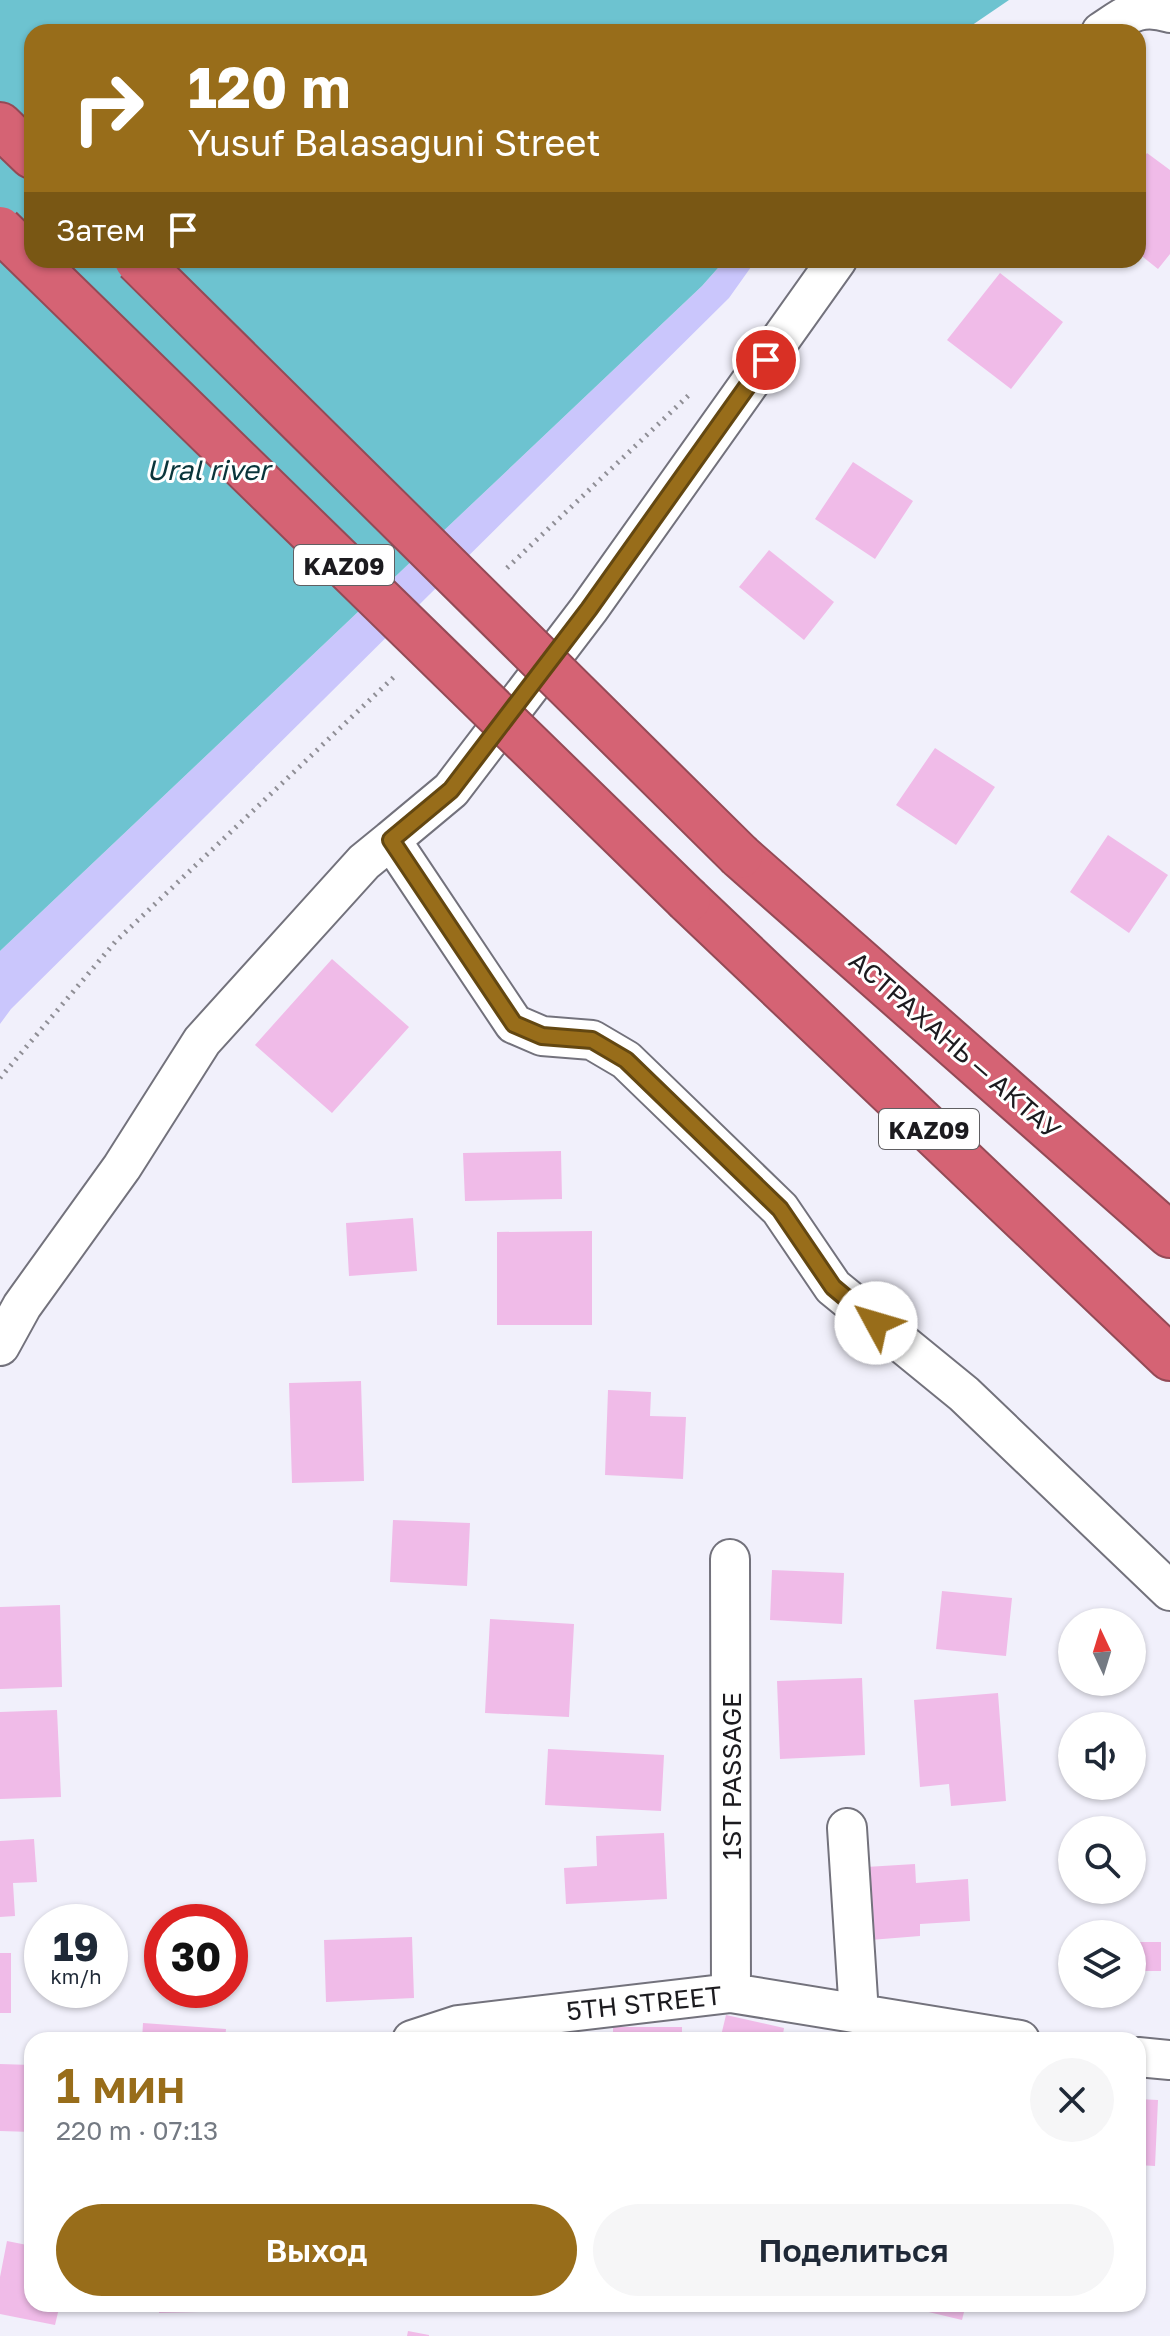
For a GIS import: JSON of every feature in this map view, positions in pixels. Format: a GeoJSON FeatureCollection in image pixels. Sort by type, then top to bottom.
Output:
{"type":"FeatureCollection","features":[{"type":"Feature","properties":{"kind":"highway"},"geometry":{"type":"LineString","coordinates":[[0,125],[24,148]]}},
{"type":"Feature","properties":{"kind":"highway","name":"KAZ09"},"geometry":{"type":"LineString","coordinates":[[0,229],[24,252]]}},
{"type":"Feature","properties":{"kind":"highway","name":"KAZ09"},"geometry":{"type":"LineString","coordinates":[[40,268],[688,900],[1170,1358]]}},
{"type":"Feature","properties":{"kind":"highway","name":"АСТРАХАНЬ — АКТАУ"},"geometry":{"type":"LineString","coordinates":[[145,268],[740,856],[1170,1235]]}},
{"type":"Feature","properties":{"kind":"street"},"geometry":{"type":"LineString","coordinates":[[1121,24],[1152,12]]}},
{"type":"Feature","properties":{"kind":"street"},"geometry":{"type":"LineString","coordinates":[[0,1346],[22,1306],[122,1167],[202,1041],[364,862],[451,790],[589,609],[831,268]]}},
{"type":"Feature","properties":{"kind":"street"},"geometry":{"type":"LineString","coordinates":[[391,840],[514,1024],[542,1036],[592,1040],[626,1060],[780,1209],[833,1287],[964,1394],[1170,1591]]}},
{"type":"Feature","properties":{"kind":"street","name":"1ST PASSAGE"},"geometry":{"type":"LineString","coordinates":[[730,1559],[731,1993]]}},
{"type":"Feature","properties":{"kind":"street"},"geometry":{"type":"LineString","coordinates":[[847,1828],[859,2014]]}},
{"type":"Feature","properties":{"kind":"street","name":"5TH STREET"},"geometry":{"type":"LineString","coordinates":[[437,2032],[458,2025],[731,1993],[970,2032]]}},
{"type":"Feature","properties":{"kind":"street"},"geometry":{"type":"LineString","coordinates":[[1146,2058],[1170,2060]]}},
{"type":"Feature","properties":{"kind":"shaded area"},"geometry":{"type":"Polygon","coordinates":[[[718,268],[750,268],[729,298],[11,1009],[0,1024],[0,951],[718,268]]]}},
{"type":"Feature","properties":{"kind":"water","name":"Ural river"},"geometry":{"type":"Polygon","coordinates":[[[0,0],[1009,0],[974,24],[24,24],[24,268],[718,268],[0,951],[0,0]]]}},
{"type":"Feature","properties":{"kind":"building"},"geometry":{"type":"Polygon","coordinates":[[[1146,154],[1170,170],[1170,254],[1158,269],[1146,259],[1146,154]]]}},
{"type":"Feature","properties":{"kind":"building"},"geometry":{"type":"Polygon","coordinates":[[[1000,273],[1063,322],[1011,389],[947,340],[1000,273]]]}},
{"type":"Feature","properties":{"kind":"building"},"geometry":{"type":"Polygon","coordinates":[[[853,462],[913,501],[875,559],[815,519],[853,462]]]}},
{"type":"Feature","properties":{"kind":"building"},"geometry":{"type":"Polygon","coordinates":[[[769,550],[834,602],[804,640],[739,587],[769,550]]]}},
{"type":"Feature","properties":{"kind":"building"},"geometry":{"type":"Polygon","coordinates":[[[935,748],[995,787],[956,845],[896,805],[935,748]]]}},
{"type":"Feature","properties":{"kind":"building"},"geometry":{"type":"Polygon","coordinates":[[[1108,835],[1168,875],[1129,933],[1070,892],[1108,835]]]}},
{"type":"Feature","properties":{"kind":"building"},"geometry":{"type":"Polygon","coordinates":[[[332,959],[409,1027],[332,1113],[255,1045],[332,959]]]}},
{"type":"Feature","properties":{"kind":"building"},"geometry":{"type":"Polygon","coordinates":[[[561,1151],[562,1199],[465,1201],[463,1153],[561,1151]]]}},
{"type":"Feature","properties":{"kind":"building"},"geometry":{"type":"Polygon","coordinates":[[[413,1218],[417,1271],[349,1276],[346,1223],[413,1218]]]}},
{"type":"Feature","properties":{"kind":"building"},"geometry":{"type":"Polygon","coordinates":[[[592,1231],[592,1325],[497,1325],[497,1232],[592,1231]]]}},
{"type":"Feature","properties":{"kind":"building"},"geometry":{"type":"Polygon","coordinates":[[[361,1381],[364,1481],[292,1483],[289,1383],[361,1381]]]}},
{"type":"Feature","properties":{"kind":"building"},"geometry":{"type":"Polygon","coordinates":[[[608,1390],[651,1392],[650,1416],[686,1417],[683,1479],[605,1475],[608,1390]]]}},
{"type":"Feature","properties":{"kind":"building"},"geometry":{"type":"Polygon","coordinates":[[[393,1520],[470,1523],[467,1586],[390,1582],[393,1520]]]}},
{"type":"Feature","properties":{"kind":"building"},"geometry":{"type":"Polygon","coordinates":[[[772,1570],[844,1573],[842,1624],[770,1620],[772,1570]]]}},
{"type":"Feature","properties":{"kind":"building"},"geometry":{"type":"Polygon","coordinates":[[[942,1591],[1012,1598],[1006,1656],[936,1649],[942,1591]]]}},
{"type":"Feature","properties":{"kind":"building"},"geometry":{"type":"Polygon","coordinates":[[[60,1605],[62,1687],[0,1689],[0,1607],[60,1605]]]}},
{"type":"Feature","properties":{"kind":"building"},"geometry":{"type":"Polygon","coordinates":[[[490,1619],[574,1624],[569,1717],[485,1713],[490,1619]]]}},
{"type":"Feature","properties":{"kind":"building"},"geometry":{"type":"Polygon","coordinates":[[[862,1678],[865,1755],[780,1759],[777,1681],[862,1678]]]}},
{"type":"Feature","properties":{"kind":"building"},"geometry":{"type":"Polygon","coordinates":[[[998,1693],[1006,1801],[951,1806],[949,1784],[920,1787],[914,1700],[998,1693]]]}},
{"type":"Feature","properties":{"kind":"building"},"geometry":{"type":"Polygon","coordinates":[[[57,1710],[61,1797],[0,1799],[0,1712],[57,1710]]]}},
{"type":"Feature","properties":{"kind":"building"},"geometry":{"type":"Polygon","coordinates":[[[548,1749],[664,1755],[661,1811],[545,1805],[548,1749]]]}},
{"type":"Feature","properties":{"kind":"building"},"geometry":{"type":"Polygon","coordinates":[[[664,1833],[667,1899],[566,1904],[564,1868],[597,1866],[596,1836],[664,1833]]]}},
{"type":"Feature","properties":{"kind":"building"},"geometry":{"type":"Polygon","coordinates":[[[34,1839],[37,1882],[13,1883],[15,1916],[0,1917],[0,1841],[34,1839]]]}},
{"type":"Feature","properties":{"kind":"building"},"geometry":{"type":"Polygon","coordinates":[[[915,1864],[916,1883],[968,1879],[970,1921],[920,1924],[920,1936],[870,1940],[866,1867],[915,1864]]]}},
{"type":"Feature","properties":{"kind":"building"},"geometry":{"type":"Polygon","coordinates":[[[412,1937],[414,1998],[326,2002],[324,1940],[412,1937]]]}},
{"type":"Feature","properties":{"kind":"building"},"geometry":{"type":"Polygon","coordinates":[[[1146,1942],[1161,1942],[1161,1971],[1146,1971],[1146,1942]]]}},
{"type":"Feature","properties":{"kind":"building"},"geometry":{"type":"Polygon","coordinates":[[[0,1953],[11,1953],[11,2013],[0,2013],[0,1953]]]}},
{"type":"Feature","properties":{"kind":"building"},"geometry":{"type":"Polygon","coordinates":[[[726,2015],[784,2028],[783,2032],[722,2032],[726,2015]]]}},
{"type":"Feature","properties":{"kind":"building"},"geometry":{"type":"Polygon","coordinates":[[[143,2023],[226,2029],[226,2032],[142,2032],[143,2023]]]}},
{"type":"Feature","properties":{"kind":"building"},"geometry":{"type":"Polygon","coordinates":[[[613,2027],[682,2027],[682,2032],[613,2032],[613,2027]]]}},
{"type":"Feature","properties":{"kind":"building"},"geometry":{"type":"Polygon","coordinates":[[[0,2064],[24,2065],[24,2132],[0,2131],[0,2064]]]}},
{"type":"Feature","properties":{"kind":"building"},"geometry":{"type":"Polygon","coordinates":[[[1146,2099],[1158,2100],[1155,2166],[1146,2165],[1146,2099]]]}},
{"type":"Feature","properties":{"kind":"building"},"geometry":{"type":"Polygon","coordinates":[[[7,2241],[24,2244],[24,2312],[58,2312],[55,2325],[0,2314],[0,2277],[7,2241]]]}},
{"type":"Feature","properties":{"kind":"building"},"geometry":{"type":"Polygon","coordinates":[[[928,2312],[964,2312],[962,2320],[928,2312]]]}},
{"type":"Feature","properties":{"kind":"building"},"geometry":{"type":"Polygon","coordinates":[[[408,2331],[429,2335],[429,2336],[407,2336],[408,2331]]]}},
{"type":"Feature","properties":{"kind":"route"},"geometry":{"type":"LineString","coordinates":[[766,360],[589,609],[451,790],[391,840],[514,1024],[542,1036],[592,1040],[626,1060],[780,1209],[833,1287],[876,1323]]}}]}
